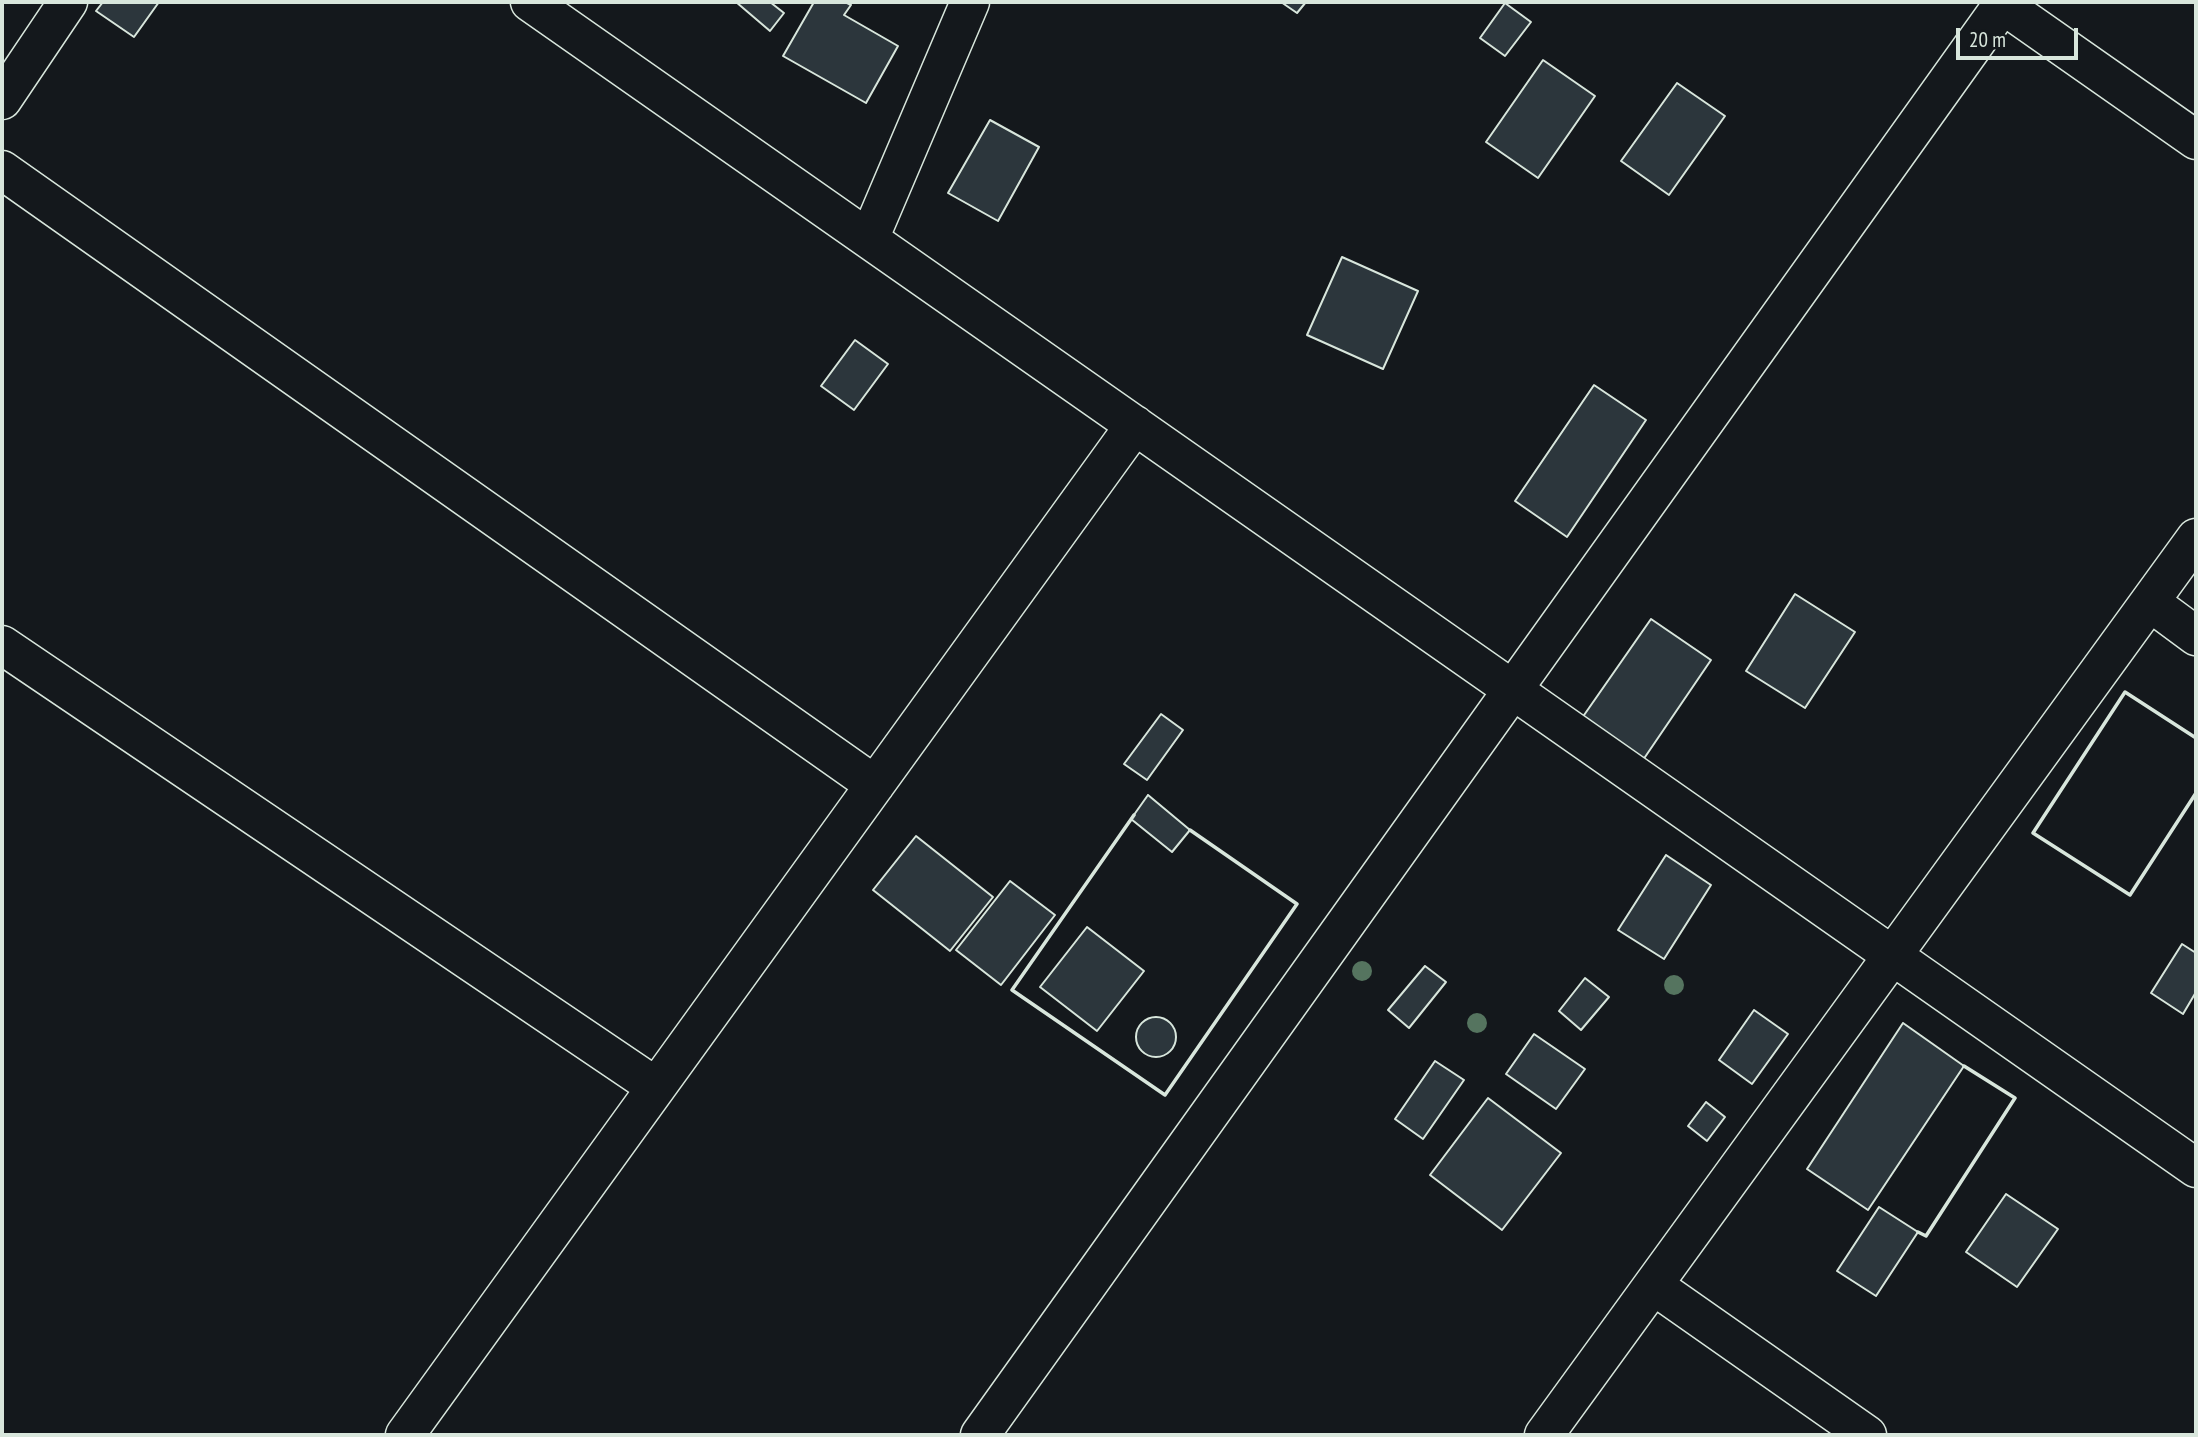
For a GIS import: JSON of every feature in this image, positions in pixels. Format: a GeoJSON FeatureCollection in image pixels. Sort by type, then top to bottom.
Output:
{"type":"FeatureCollection","features":[{"type":"Feature","properties":{"kind":"street"},"geometry":{"type":"LineString","coordinates":[[2,100],[68,2]]}},
{"type":"Feature","properties":{"kind":"street"},"geometry":{"type":"LineString","coordinates":[[530,2],[2196,1168]]}},
{"type":"Feature","properties":{"kind":"street"},"geometry":{"type":"LineString","coordinates":[[869,239],[970,2]]}},
{"type":"Feature","properties":{"kind":"street"},"geometry":{"type":"LineString","coordinates":[[980,1435],[2001,3],[2196,140]]}},
{"type":"Feature","properties":{"kind":"street"},"geometry":{"type":"LineString","coordinates":[[2,170],[875,785]]}},
{"type":"Feature","properties":{"kind":"street"},"geometry":{"type":"LineString","coordinates":[[405,1435],[1135,425]]}},
{"type":"Feature","properties":{"kind":"street"},"geometry":{"type":"LineString","coordinates":[[1544,1435],[2196,537]]}},
{"type":"Feature","properties":{"kind":"street"},"geometry":{"type":"LineString","coordinates":[[2150,602],[2196,636]]}},
{"type":"Feature","properties":{"kind":"street"},"geometry":{"type":"LineString","coordinates":[[2,645],[656,1087]]}},
{"type":"Feature","properties":{"kind":"street"},"geometry":{"type":"LineString","coordinates":[[1653,1285],[1867,1435]]}},
{"type":"Feature","properties":{"kind":"building"},"geometry":{"type":"Polygon","coordinates":[[[103,2],[159,2],[134,37],[96,11],[103,2]]]}},
{"type":"Feature","properties":{"kind":"building"},"geometry":{"type":"Polygon","coordinates":[[[736,2],[770,2],[784,13],[770,31],[736,2]]]}},
{"type":"Feature","properties":{"kind":"building"},"geometry":{"type":"Polygon","coordinates":[[[814,2],[845,2],[851,5],[844,15],[898,46],[866,103],[783,56],[814,2]]]}},
{"type":"Feature","properties":{"kind":"building"},"geometry":{"type":"Polygon","coordinates":[[[1281,2],[1306,2],[1297,13],[1281,2]]]}},
{"type":"Feature","properties":{"kind":"building"},"geometry":{"type":"Polygon","coordinates":[[[1505,3],[1531,22],[1505,56],[1480,38],[1505,3]]]}},
{"type":"Feature","properties":{"kind":"building"},"geometry":{"type":"Polygon","coordinates":[[[1543,60],[1595,96],[1538,178],[1486,142],[1543,60]]]}},
{"type":"Feature","properties":{"kind":"building"},"geometry":{"type":"Polygon","coordinates":[[[1677,83],[1725,116],[1669,195],[1621,161],[1677,83]]]}},
{"type":"Feature","properties":{"kind":"building"},"geometry":{"type":"Polygon","coordinates":[[[990,120],[1039,147],[998,221],[948,193],[990,120]]]}},
{"type":"Feature","properties":{"kind":"building"},"geometry":{"type":"Polygon","coordinates":[[[1342,257],[1418,291],[1383,369],[1307,335],[1342,257]]]}},
{"type":"Feature","properties":{"kind":"building"},"geometry":{"type":"Polygon","coordinates":[[[855,340],[888,364],[854,410],[821,386],[855,340]]]}},
{"type":"Feature","properties":{"kind":"building"},"geometry":{"type":"Polygon","coordinates":[[[1594,385],[1646,420],[1567,537],[1515,501],[1594,385]]]}},
{"type":"Feature","properties":{"kind":"building"},"geometry":{"type":"Polygon","coordinates":[[[1795,594],[1855,632],[1805,708],[1746,671],[1795,594]]]}},
{"type":"Feature","properties":{"kind":"building"},"geometry":{"type":"Polygon","coordinates":[[[1651,619],[1711,660],[1643,760],[1582,718],[1651,619]]]}},
{"type":"Feature","properties":{"kind":"building"},"geometry":{"type":"Polygon","coordinates":[[[1161,714],[1183,730],[1147,780],[1124,764],[1161,714]]]}},
{"type":"Feature","properties":{"kind":"building"},"geometry":{"type":"Polygon","coordinates":[[[1148,795],[1190,830],[1172,852],[1131,819],[1148,795]]]}},
{"type":"Feature","properties":{"kind":"building"},"geometry":{"type":"Polygon","coordinates":[[[916,836],[993,897],[950,951],[873,890],[916,836]]]}},
{"type":"Feature","properties":{"kind":"building"},"geometry":{"type":"Polygon","coordinates":[[[1666,855],[1711,885],[1664,959],[1618,930],[1666,855]]]}},
{"type":"Feature","properties":{"kind":"building"},"geometry":{"type":"Polygon","coordinates":[[[1010,881],[1055,915],[1001,985],[956,950],[1010,881]]]}},
{"type":"Feature","properties":{"kind":"building"},"geometry":{"type":"Polygon","coordinates":[[[1087,927],[1144,971],[1097,1031],[1040,987],[1087,927]]]}},
{"type":"Feature","properties":{"kind":"building"},"geometry":{"type":"Polygon","coordinates":[[[2182,944],[2196,953],[2196,992],[2183,1014],[2151,993],[2182,944]]]}},
{"type":"Feature","properties":{"kind":"building"},"geometry":{"type":"Polygon","coordinates":[[[1425,966],[1446,982],[1409,1028],[1388,1010],[1425,966]]]}},
{"type":"Feature","properties":{"kind":"building"},"geometry":{"type":"Polygon","coordinates":[[[1585,978],[1609,997],[1581,1030],[1559,1011],[1585,978]]]}},
{"type":"Feature","properties":{"kind":"building"},"geometry":{"type":"Polygon","coordinates":[[[1754,1010],[1788,1034],[1752,1084],[1719,1060],[1754,1010]]]}},
{"type":"Feature","properties":{"kind":"building"},"geometry":{"type":"Polygon","coordinates":[[[1156,1017],[1170,1023],[1176,1037],[1170,1051],[1156,1057],[1142,1051],[1136,1037],[1142,1023],[1156,1017]]]}},
{"type":"Feature","properties":{"kind":"building"},"geometry":{"type":"Polygon","coordinates":[[[1903,1023],[1964,1066],[1868,1210],[1807,1169],[1903,1023]]]}},
{"type":"Feature","properties":{"kind":"building"},"geometry":{"type":"Polygon","coordinates":[[[1534,1034],[1585,1069],[1556,1109],[1506,1074],[1534,1034]]]}},
{"type":"Feature","properties":{"kind":"building"},"geometry":{"type":"Polygon","coordinates":[[[1435,1061],[1464,1080],[1423,1139],[1395,1119],[1435,1061]]]}},
{"type":"Feature","properties":{"kind":"building"},"geometry":{"type":"Polygon","coordinates":[[[1488,1098],[1561,1153],[1502,1230],[1430,1175],[1488,1098]]]}},
{"type":"Feature","properties":{"kind":"building"},"geometry":{"type":"Polygon","coordinates":[[[1706,1102],[1725,1117],[1707,1141],[1688,1126],[1706,1102]]]}},
{"type":"Feature","properties":{"kind":"building"},"geometry":{"type":"Polygon","coordinates":[[[2006,1194],[2058,1229],[2017,1287],[1966,1252],[2006,1194]]]}},
{"type":"Feature","properties":{"kind":"building"},"geometry":{"type":"Polygon","coordinates":[[[1879,1207],[1918,1232],[1876,1296],[1837,1271],[1879,1207]]]}},
{"type":"Feature","properties":{"kind":"wall"},"geometry":{"type":"LineString","coordinates":[[2196,738],[2125,692],[2033,833],[2130,895],[2196,793]]}},
{"type":"Feature","properties":{"kind":"wall"},"geometry":{"type":"LineString","coordinates":[[1134,815],[1012,990],[1165,1095],[1297,904],[1190,830]]}},
{"type":"Feature","properties":{"kind":"wall"},"geometry":{"type":"LineString","coordinates":[[1918,1232],[1926,1236],[2015,1098],[1964,1066]]}}]}
